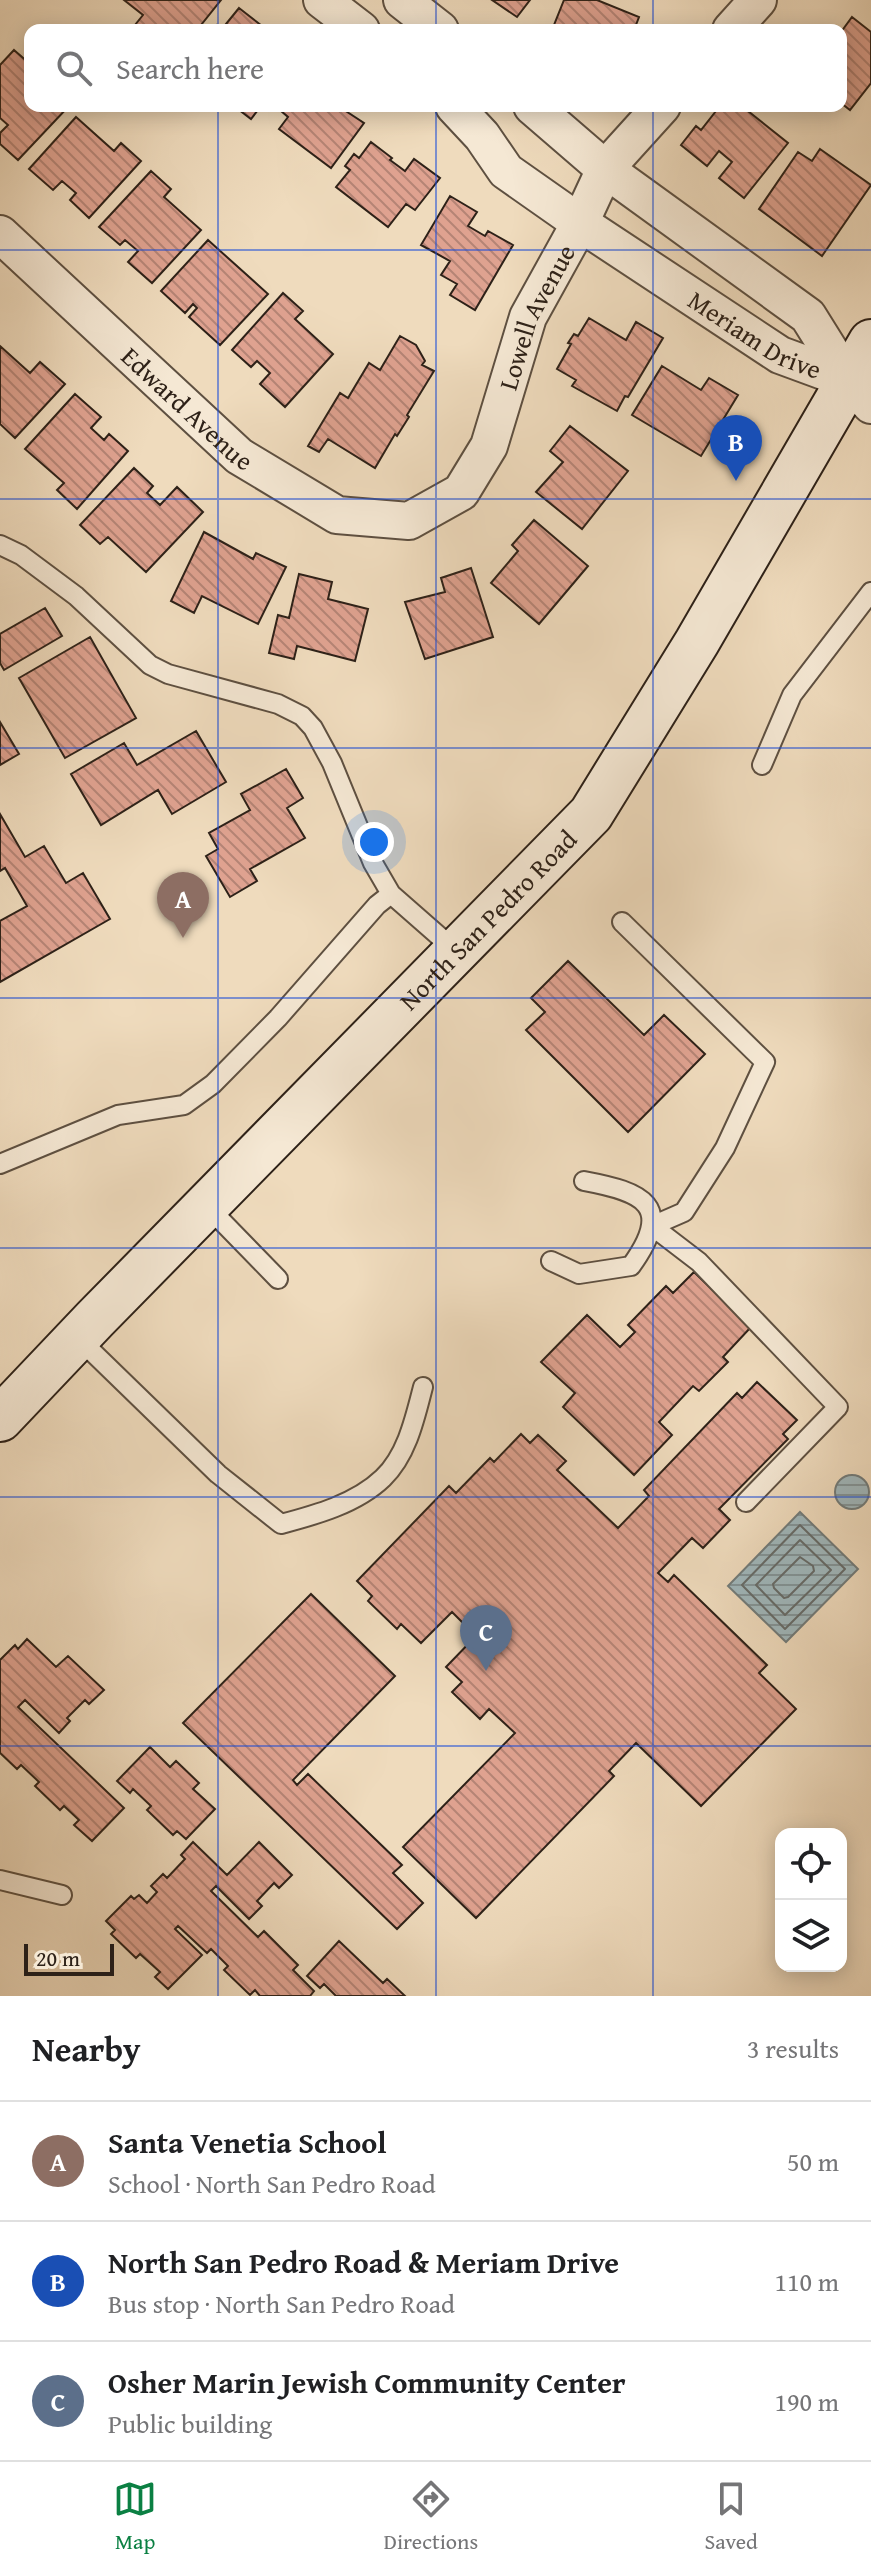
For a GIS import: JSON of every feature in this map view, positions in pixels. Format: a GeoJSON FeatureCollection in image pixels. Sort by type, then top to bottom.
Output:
{"type":"FeatureCollection","features":[{"type":"Feature","properties":{"kind":"main road","name":"North San Pedro Road"},"geometry":{"type":"LineString","coordinates":[[0,1419],[591,814],[697,642],[860,392],[871,342]]}},
{"type":"Feature","properties":{"kind":"street"},"geometry":{"type":"LineString","coordinates":[[322,0],[353,24]]}},
{"type":"Feature","properties":{"kind":"street"},"geometry":{"type":"LineString","coordinates":[[402,0],[432,24]]}},
{"type":"Feature","properties":{"kind":"street"},"geometry":{"type":"LineString","coordinates":[[736,24],[758,0]]}},
{"type":"Feature","properties":{"kind":"street","name":"Meriam Drive"},"geometry":{"type":"LineString","coordinates":[[460,112],[482,136],[506,171],[580,223],[780,355],[860,392]]}},
{"type":"Feature","properties":{"kind":"street","name":"Meriam Drive"},"geometry":{"type":"LineString","coordinates":[[539,112],[605,169],[808,316],[860,392]]}},
{"type":"Feature","properties":{"kind":"street","name":"Lowell Avenue"},"geometry":{"type":"LineString","coordinates":[[409,521],[461,492],[489,446],[528,317],[580,223],[605,169],[657,112]]}},
{"type":"Feature","properties":{"kind":"street","name":"Edward Avenue"},"geometry":{"type":"LineString","coordinates":[[0,234],[239,456],[337,515],[409,521]]}},
{"type":"Feature","properties":{"kind":"lane"},"geometry":{"type":"LineString","coordinates":[[0,545],[21,555],[76,596],[150,665],[168,674],[278,704],[302,716],[313,728],[332,763],[373,863],[391,894],[456,951]]}},
{"type":"Feature","properties":{"kind":"lane"},"geometry":{"type":"LineString","coordinates":[[762,765],[792,695],[871,592]]}},
{"type":"Feature","properties":{"kind":"lane"},"geometry":{"type":"LineString","coordinates":[[0,1164],[118,1115],[184,1105],[213,1084],[278,1018],[377,905],[391,894]]}},
{"type":"Feature","properties":{"kind":"lane"},"geometry":{"type":"LineString","coordinates":[[622,922],[765,1062],[725,1148],[684,1212],[652,1226]]}},
{"type":"Feature","properties":{"kind":"lane"},"geometry":{"type":"LineString","coordinates":[[551,1261],[579,1274],[631,1266],[644,1247],[652,1226],[644,1203],[634,1193],[584,1181]]}},
{"type":"Feature","properties":{"kind":"lane"},"geometry":{"type":"LineString","coordinates":[[206,1205],[278,1279]]}},
{"type":"Feature","properties":{"kind":"lane"},"geometry":{"type":"LineString","coordinates":[[652,1226],[699,1262],[838,1407],[746,1502]]}},
{"type":"Feature","properties":{"kind":"lane"},"geometry":{"type":"LineString","coordinates":[[77,1337],[218,1474],[281,1524],[318,1514],[358,1495],[383,1478],[396,1461],[412,1428],[423,1387]]}},
{"type":"Feature","properties":{"kind":"lane"},"geometry":{"type":"LineString","coordinates":[[0,1880],[62,1895]]}},
{"type":"Feature","properties":{"kind":"water"},"geometry":{"type":"Polygon","coordinates":[[[852,1475],[864,1480],[869,1492],[864,1504],[852,1509],[840,1504],[835,1492],[840,1480],[852,1475]]]}},
{"type":"Feature","properties":{"kind":"water"},"geometry":{"type":"Polygon","coordinates":[[[800,1512],[858,1569],[786,1642],[728,1586],[800,1512]]]}},
{"type":"Feature","properties":{"kind":"building"},"geometry":{"type":"Polygon","coordinates":[[[124,0],[221,0],[202,24],[136,24],[143,15],[124,0]]]}},
{"type":"Feature","properties":{"kind":"building"},"geometry":{"type":"Polygon","coordinates":[[[492,0],[530,0],[517,17],[492,0]]]}},
{"type":"Feature","properties":{"kind":"building"},"geometry":{"type":"Polygon","coordinates":[[[564,0],[597,0],[639,17],[636,24],[554,24],[564,0]]]}},
{"type":"Feature","properties":{"kind":"building"},"geometry":{"type":"Polygon","coordinates":[[[239,8],[260,24],[226,24],[239,8]]]}},
{"type":"Feature","properties":{"kind":"building"},"geometry":{"type":"Polygon","coordinates":[[[852,17],[871,32],[871,83],[850,110],[847,108],[847,24],[852,17]]]}},
{"type":"Feature","properties":{"kind":"building"},"geometry":{"type":"Polygon","coordinates":[[[14,50],[24,59],[24,112],[63,112],[18,160],[0,144],[0,133],[8,125],[0,118],[0,65],[14,50]]]}},
{"type":"Feature","properties":{"kind":"building"},"geometry":{"type":"Polygon","coordinates":[[[242,112],[256,112],[251,119],[242,112]]]}},
{"type":"Feature","properties":{"kind":"building"},"geometry":{"type":"Polygon","coordinates":[[[282,112],[347,112],[364,123],[331,168],[279,129],[288,117],[282,112]]]}},
{"type":"Feature","properties":{"kind":"building"},"geometry":{"type":"Polygon","coordinates":[[[715,112],[749,112],[788,143],[744,198],[719,178],[732,162],[719,151],[707,166],[681,145],[696,126],[701,130],[715,112]]]}},
{"type":"Feature","properties":{"kind":"building"},"geometry":{"type":"Polygon","coordinates":[[[76,117],[114,151],[121,143],[141,161],[89,218],[70,200],[76,193],[62,181],[53,190],[29,169],[76,117]]]}},
{"type":"Feature","properties":{"kind":"building"},"geometry":{"type":"Polygon","coordinates":[[[371,142],[405,171],[414,159],[440,178],[415,210],[406,204],[388,227],[336,187],[350,170],[345,166],[354,154],[359,158],[371,142]]]}},
{"type":"Feature","properties":{"kind":"building"},"geometry":{"type":"Polygon","coordinates":[[[820,149],[871,185],[822,256],[759,209],[798,152],[812,161],[820,149]]]}},
{"type":"Feature","properties":{"kind":"building"},"geometry":{"type":"Polygon","coordinates":[[[151,171],[171,189],[164,197],[201,230],[152,283],[128,262],[138,251],[125,240],[120,245],[99,227],[151,171]]]}},
{"type":"Feature","properties":{"kind":"building"},"geometry":{"type":"Polygon","coordinates":[[[450,196],[477,212],[468,226],[485,236],[488,231],[513,245],[475,310],[450,295],[457,284],[441,275],[450,261],[421,245],[450,196]]]}},
{"type":"Feature","properties":{"kind":"building"},"geometry":{"type":"Polygon","coordinates":[[[208,240],[268,294],[220,345],[189,317],[197,308],[193,304],[185,313],[161,291],[208,240]]]}},
{"type":"Feature","properties":{"kind":"building"},"geometry":{"type":"Polygon","coordinates":[[[283,293],[303,311],[295,319],[333,354],[285,407],[260,384],[270,373],[257,361],[251,367],[232,350],[283,293]]]}},
{"type":"Feature","properties":{"kind":"building"},"geometry":{"type":"Polygon","coordinates":[[[589,318],[626,340],[636,322],[663,338],[617,411],[572,386],[576,380],[557,369],[571,344],[568,343],[574,334],[578,336],[589,318]]]}},
{"type":"Feature","properties":{"kind":"building"},"geometry":{"type":"Polygon","coordinates":[[[400,336],[416,345],[425,361],[422,365],[434,371],[407,415],[409,417],[375,468],[328,439],[319,452],[308,446],[340,393],[348,398],[369,363],[380,370],[400,336]]]}},
{"type":"Feature","properties":{"kind":"building"},"geometry":{"type":"Polygon","coordinates":[[[0,346],[30,373],[40,362],[65,384],[15,438],[0,424],[0,346]]]}},
{"type":"Feature","properties":{"kind":"building"},"geometry":{"type":"Polygon","coordinates":[[[662,366],[701,390],[709,378],[738,395],[701,456],[632,415],[662,366]]]}},
{"type":"Feature","properties":{"kind":"building"},"geometry":{"type":"Polygon","coordinates":[[[75,394],[101,417],[91,428],[104,440],[109,434],[128,451],[77,509],[57,490],[64,483],[25,449],[75,394]]]}},
{"type":"Feature","properties":{"kind":"building"},"geometry":{"type":"Polygon","coordinates":[[[570,426],[628,471],[582,529],[536,492],[563,462],[550,451],[570,426]]]}},
{"type":"Feature","properties":{"kind":"building"},"geometry":{"type":"Polygon","coordinates":[[[134,468],[153,486],[147,493],[160,505],[177,487],[203,512],[146,572],[108,537],[100,544],[80,525],[134,468]]]}},
{"type":"Feature","properties":{"kind":"building"},"geometry":{"type":"Polygon","coordinates":[[[534,520],[588,566],[539,624],[491,583],[518,551],[512,545],[534,520]]]}},
{"type":"Feature","properties":{"kind":"building"},"geometry":{"type":"Polygon","coordinates":[[[204,532],[253,559],[256,553],[286,567],[258,624],[202,596],[194,613],[171,601],[204,532]]]}},
{"type":"Feature","properties":{"kind":"building"},"geometry":{"type":"Polygon","coordinates":[[[471,568],[493,637],[425,659],[405,602],[445,592],[441,578],[471,568]]]}},
{"type":"Feature","properties":{"kind":"building"},"geometry":{"type":"Polygon","coordinates":[[[299,574],[332,582],[328,599],[368,609],[355,661],[297,646],[294,659],[269,653],[278,615],[289,618],[299,574]]]}},
{"type":"Feature","properties":{"kind":"building"},"geometry":{"type":"Polygon","coordinates":[[[45,608],[62,636],[4,670],[0,663],[0,634],[45,608]]]}},
{"type":"Feature","properties":{"kind":"building"},"geometry":{"type":"Polygon","coordinates":[[[90,637],[136,718],[65,758],[19,678],[90,637]]]}},
{"type":"Feature","properties":{"kind":"building"},"geometry":{"type":"Polygon","coordinates":[[[0,722],[19,754],[0,765],[0,722]]]}},
{"type":"Feature","properties":{"kind":"building"},"geometry":{"type":"Polygon","coordinates":[[[196,731],[226,782],[172,814],[158,790],[101,825],[71,774],[124,743],[137,765],[196,731]]]}},
{"type":"Feature","properties":{"kind":"building"},"geometry":{"type":"Polygon","coordinates":[[[286,769],[303,798],[287,808],[305,838],[250,869],[257,881],[230,897],[206,856],[218,849],[209,833],[250,810],[241,794],[286,769]]]}},
{"type":"Feature","properties":{"kind":"building"},"geometry":{"type":"Polygon","coordinates":[[[0,814],[25,857],[44,846],[66,883],[83,873],[110,919],[0,982],[0,921],[27,906],[5,868],[0,871],[0,814]]]}},
{"type":"Feature","properties":{"kind":"building"},"geometry":{"type":"Polygon","coordinates":[[[568,961],[644,1035],[664,1015],[705,1054],[628,1132],[526,1030],[545,1012],[531,998],[568,961]]]}},
{"type":"Feature","properties":{"kind":"building"},"geometry":{"type":"Polygon","coordinates":[[[694,1272],[751,1327],[723,1357],[728,1362],[699,1391],[693,1386],[659,1422],[672,1435],[634,1475],[563,1407],[575,1393],[541,1362],[587,1315],[620,1347],[635,1332],[628,1325],[666,1286],[673,1293],[694,1272]]]}},
{"type":"Feature","properties":{"kind":"building"},"geometry":{"type":"Polygon","coordinates":[[[757,1382],[797,1420],[783,1434],[788,1439],[719,1509],[730,1520],[703,1548],[692,1538],[658,1573],[668,1582],[674,1575],[767,1665],[759,1673],[796,1709],[701,1806],[636,1743],[609,1771],[614,1776],[476,1918],[403,1847],[515,1733],[489,1709],[480,1719],[452,1692],[462,1682],[446,1667],[476,1636],[452,1612],[421,1643],[401,1624],[397,1629],[368,1601],[372,1596],[357,1581],[449,1486],[456,1493],[490,1458],[494,1462],[521,1434],[530,1443],[538,1435],[566,1461],[557,1470],[618,1528],[649,1496],[644,1490],[737,1393],[742,1398],[757,1382]]]}},
{"type":"Feature","properties":{"kind":"building"},"geometry":{"type":"Polygon","coordinates":[[[311,1594],[395,1676],[293,1780],[297,1785],[308,1774],[402,1865],[393,1873],[423,1903],[397,1929],[183,1723],[311,1594]]]}},
{"type":"Feature","properties":{"kind":"building"},"geometry":{"type":"Polygon","coordinates":[[[27,1639],[56,1667],[68,1656],[104,1690],[89,1704],[85,1700],[67,1718],[70,1721],[59,1733],[25,1700],[18,1707],[124,1808],[92,1841],[74,1825],[79,1820],[64,1806],[60,1810],[35,1786],[39,1782],[21,1765],[17,1769],[0,1753],[0,1660],[15,1645],[18,1649],[27,1639]]]}},
{"type":"Feature","properties":{"kind":"building"},"geometry":{"type":"Polygon","coordinates":[[[150,1747],[170,1767],[176,1761],[199,1783],[193,1789],[215,1809],[186,1839],[177,1831],[173,1835],[147,1810],[151,1806],[133,1789],[130,1793],[117,1781],[150,1747]]]}},
{"type":"Feature","properties":{"kind":"building"},"geometry":{"type":"Polygon","coordinates":[[[193,1842],[227,1875],[259,1842],[292,1875],[279,1888],[274,1883],[257,1901],[262,1906],[249,1919],[216,1886],[211,1891],[258,1937],[264,1931],[298,1965],[293,1970],[314,1991],[310,1996],[260,1996],[255,1990],[250,1995],[224,1970],[228,1966],[211,1949],[207,1953],[178,1926],[175,1929],[202,1955],[168,1989],[155,1977],[160,1972],[140,1954],[136,1958],[111,1934],[115,1930],[106,1921],[131,1896],[134,1899],[139,1895],[147,1903],[157,1892],[151,1886],[163,1874],[167,1878],[185,1859],[181,1855],[193,1842]]]}},
{"type":"Feature","properties":{"kind":"building"},"geometry":{"type":"Polygon","coordinates":[[[339,1941],[383,1983],[387,1979],[405,1996],[336,1996],[324,1984],[320,1988],[307,1976],[339,1941]]]}},
{"type":"Feature","properties":{"kind":"place","name":"North San Pedro Road & Meriam Drive"},"geometry":{"type":"Point","coordinates":[736,481]}},
{"type":"Feature","properties":{"kind":"place","name":"Santa Venetia School"},"geometry":{"type":"Point","coordinates":[183,938]}},
{"type":"Feature","properties":{"kind":"place","name":"Osher Marin Jewish Community Center"},"geometry":{"type":"Point","coordinates":[486,1671]}}]}
